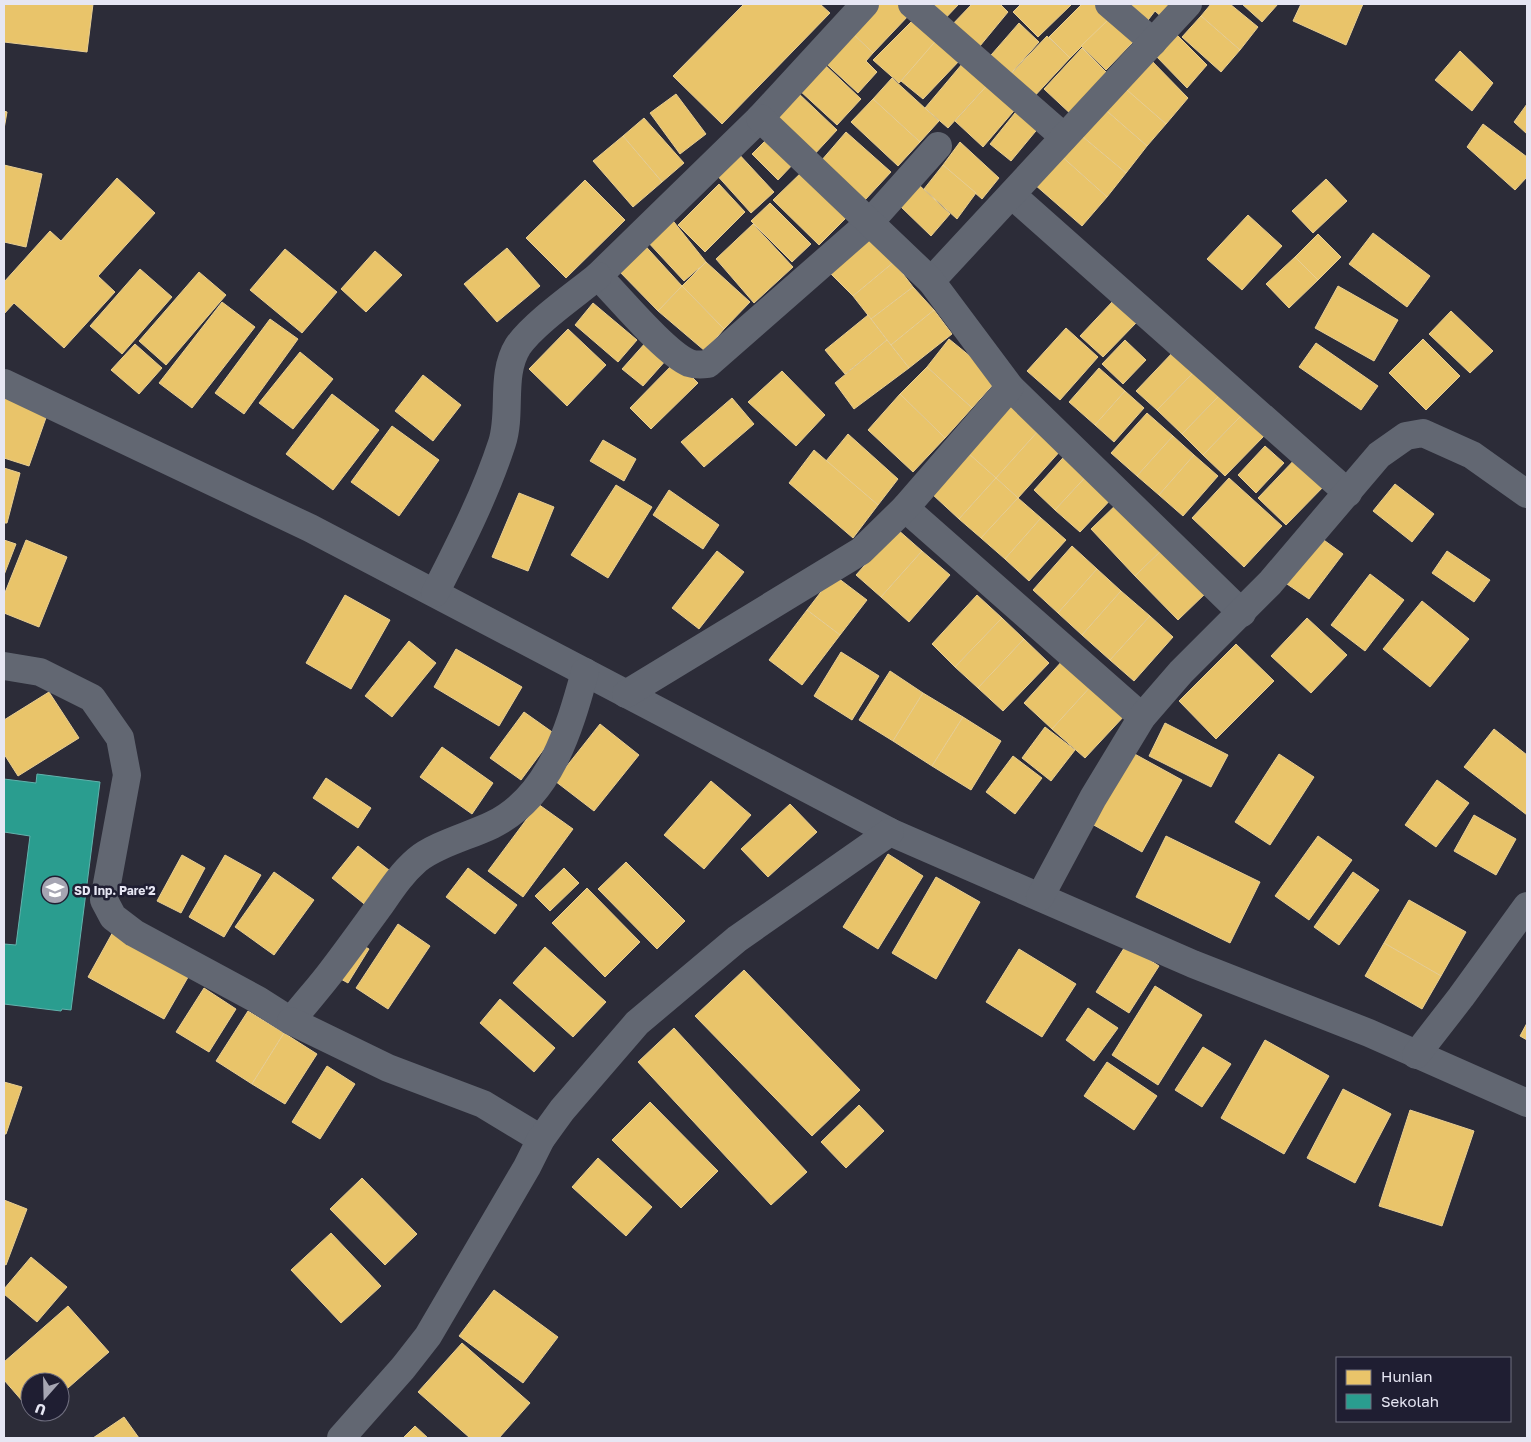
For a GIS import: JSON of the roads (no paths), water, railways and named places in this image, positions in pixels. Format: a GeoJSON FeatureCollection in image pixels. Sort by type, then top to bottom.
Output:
{"type":"FeatureCollection","features":[{"type":"Feature","properties":{"kind":"street"},"geometry":{"type":"LineString","coordinates":[[435,593],[471,522],[503,441],[509,371],[518,347],[528,334],[598,276],[760,118],[865,4]]}},
{"type":"Feature","properties":{"kind":"street"},"geometry":{"type":"LineString","coordinates":[[912,4],[1064,137]]}},
{"type":"Feature","properties":{"kind":"street"},"geometry":{"type":"LineString","coordinates":[[1109,4],[1153,42]]}},
{"type":"Feature","properties":{"kind":"street"},"geometry":{"type":"LineString","coordinates":[[931,281],[1188,4]]}},
{"type":"Feature","properties":{"kind":"street"},"geometry":{"type":"LineString","coordinates":[[760,118],[931,281],[1010,387],[1242,613]]}},
{"type":"Feature","properties":{"kind":"street"},"geometry":{"type":"LineString","coordinates":[[598,276],[670,350],[688,363],[708,364],[870,222],[938,146]]}},
{"type":"Feature","properties":{"kind":"street"},"geometry":{"type":"LineString","coordinates":[[1012,195],[1348,493]]}},
{"type":"Feature","properties":{"kind":"street"},"geometry":{"type":"LineString","coordinates":[[4,383],[310,528],[890,832],[1193,964],[1368,1033],[1527,1103]]}},
{"type":"Feature","properties":{"kind":"street"},"geometry":{"type":"LineString","coordinates":[[626,694],[766,610],[822,573],[845,562],[879,535],[905,508],[1010,387]]}},
{"type":"Feature","properties":{"kind":"street"},"geometry":{"type":"LineString","coordinates":[[1040,897],[1093,798],[1142,717],[1181,672],[1242,613],[1379,455],[1406,436],[1423,433],[1472,455],[1527,494]]}},
{"type":"Feature","properties":{"kind":"street"},"geometry":{"type":"LineString","coordinates":[[905,508],[1142,717]]}},
{"type":"Feature","properties":{"kind":"street"},"geometry":{"type":"LineString","coordinates":[[4,666],[40,672],[92,698],[120,738],[127,775],[104,900],[113,917],[134,933],[258,1000],[291,1021],[388,1068],[483,1104],[541,1139]]}},
{"type":"Feature","properties":{"kind":"street"},"geometry":{"type":"LineString","coordinates":[[291,1021],[334,968],[400,876],[418,859],[434,849],[498,822],[527,801],[549,771],[561,746],[574,715],[585,672]]}},
{"type":"Feature","properties":{"kind":"street"},"geometry":{"type":"LineString","coordinates":[[341,1438],[403,1368],[428,1336],[527,1167],[541,1139],[562,1110],[637,1023],[737,939],[890,832]]}},
{"type":"Feature","properties":{"kind":"street"},"geometry":{"type":"LineString","coordinates":[[1416,1055],[1462,998],[1527,906]]}},
{"type":"Feature","properties":{"kind":"place","name":"SD Inp. Pare'2"},"geometry":{"type":"Point","coordinates":[55,890]}}]}
